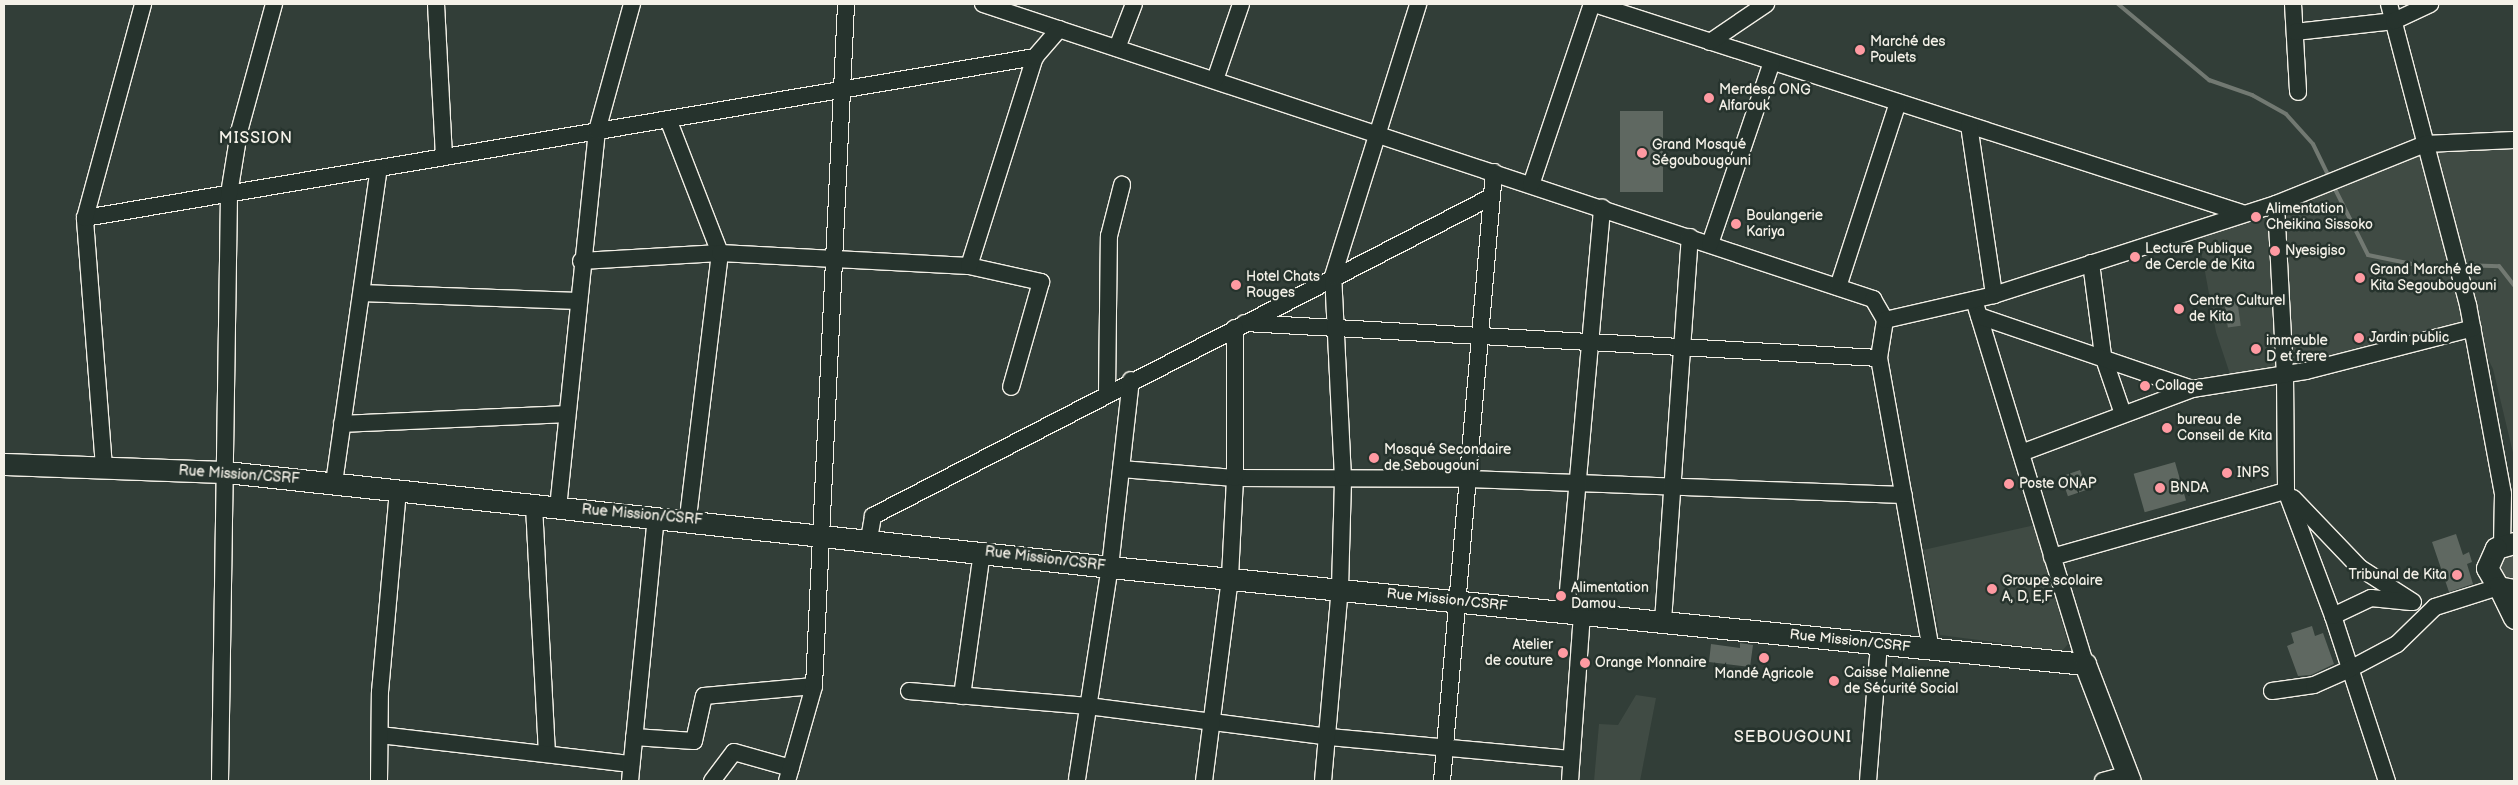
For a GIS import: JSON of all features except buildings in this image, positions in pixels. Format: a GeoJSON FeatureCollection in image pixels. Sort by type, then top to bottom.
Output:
{"type":"FeatureCollection","features":[{"type":"Feature","properties":{"kind":"main road","name":"Rue Mission/CSRF"},"geometry":{"type":"LineString","coordinates":[[4,464],[226,472],[534,506],[688,519],[1110,567],[1230,577],[1574,614],[1664,621],[2085,664]]}},
{"type":"Feature","properties":{"kind":"main road"},"geometry":{"type":"LineString","coordinates":[[2510,542],[2491,554],[2487,568],[2504,589],[2514,618]]}},
{"type":"Feature","properties":{"kind":"main road"},"geometry":{"type":"LineString","coordinates":[[2085,664],[2128,778]]}},
{"type":"Feature","properties":{"kind":"street"},"geometry":{"type":"LineString","coordinates":[[104,467],[85,218],[144,4]]}},
{"type":"Feature","properties":{"kind":"street"},"geometry":{"type":"LineString","coordinates":[[220,781],[229,194],[239,132],[274,4]]}},
{"type":"Feature","properties":{"kind":"street"},"geometry":{"type":"LineString","coordinates":[[436,4],[444,157]]}},
{"type":"Feature","properties":{"kind":"street"},"geometry":{"type":"LineString","coordinates":[[558,508],[581,261],[597,131],[632,4]]}},
{"type":"Feature","properties":{"kind":"street"},"geometry":{"type":"LineString","coordinates":[[712,781],[734,752],[789,774],[814,686],[824,534],[840,90],[846,4]]}},
{"type":"Feature","properties":{"kind":"street"},"geometry":{"type":"LineString","coordinates":[[983,4],[1873,299],[1885,320],[1880,358],[1931,649]]}},
{"type":"Feature","properties":{"kind":"street"},"geometry":{"type":"LineString","coordinates":[[1117,48],[1134,4]]}},
{"type":"Feature","properties":{"kind":"street"},"geometry":{"type":"LineString","coordinates":[[1214,80],[1241,4]]}},
{"type":"Feature","properties":{"kind":"street"},"geometry":{"type":"LineString","coordinates":[[1323,781],[1329,737],[1340,588],[1343,478],[1333,276],[1418,4]]}},
{"type":"Feature","properties":{"kind":"street"},"geometry":{"type":"LineString","coordinates":[[1531,185],[1593,4],[2242,213]]}},
{"type":"Feature","properties":{"kind":"street"},"geometry":{"type":"LineString","coordinates":[[1710,42],[1766,4]]}},
{"type":"Feature","properties":{"kind":"street"},"geometry":{"type":"LineString","coordinates":[[2293,4],[2298,92]]}},
{"type":"Feature","properties":{"kind":"street"},"geometry":{"type":"LineString","coordinates":[[2389,4],[2473,328],[2510,542]]}},
{"type":"Feature","properties":{"kind":"street"},"geometry":{"type":"LineString","coordinates":[[2296,32],[2394,21],[2430,4]]}},
{"type":"Feature","properties":{"kind":"street"},"geometry":{"type":"LineString","coordinates":[[970,266],[1035,57],[1059,29]]}},
{"type":"Feature","properties":{"kind":"street"},"geometry":{"type":"LineString","coordinates":[[85,218],[1035,57]]}},
{"type":"Feature","properties":{"kind":"street"},"geometry":{"type":"LineString","coordinates":[[1710,244],[1772,62]]}},
{"type":"Feature","properties":{"kind":"street"},"geometry":{"type":"LineString","coordinates":[[1838,287],[1898,102]]}},
{"type":"Feature","properties":{"kind":"street"},"geometry":{"type":"LineString","coordinates":[[668,119],[720,252],[688,519]]}},
{"type":"Feature","properties":{"kind":"street"},"geometry":{"type":"LineString","coordinates":[[1969,125],[1994,295]]}},
{"type":"Feature","properties":{"kind":"street"},"geometry":{"type":"LineString","coordinates":[[1977,308],[1994,295],[2242,213],[2276,204],[2425,144],[2514,140]]}},
{"type":"Feature","properties":{"kind":"street"},"geometry":{"type":"LineString","coordinates":[[334,483],[379,168]]}},
{"type":"Feature","properties":{"kind":"street"},"geometry":{"type":"LineString","coordinates":[[1442,781],[1494,172]]}},
{"type":"Feature","properties":{"kind":"street"},"geometry":{"type":"LineString","coordinates":[[1107,393],[1109,236],[1122,185]]}},
{"type":"Feature","properties":{"kind":"street"},"geometry":{"type":"LineString","coordinates":[[869,539],[873,516],[1131,380],[1491,197]]}},
{"type":"Feature","properties":{"kind":"street"},"geometry":{"type":"LineString","coordinates":[[2276,204],[2285,374],[2286,491],[2333,616],[2387,781]]}},
{"type":"Feature","properties":{"kind":"street"},"geometry":{"type":"LineString","coordinates":[[1570,781],[1577,485],[1602,208]]}},
{"type":"Feature","properties":{"kind":"street"},"geometry":{"type":"LineString","coordinates":[[1664,621],[1690,237]]}},
{"type":"Feature","properties":{"kind":"street"},"geometry":{"type":"LineString","coordinates":[[581,261],[720,252],[970,266],[1041,282],[1011,387]]}},
{"type":"Feature","properties":{"kind":"street"},"geometry":{"type":"LineString","coordinates":[[2091,263],[2103,356],[2122,414]]}},
{"type":"Feature","properties":{"kind":"street"},"geometry":{"type":"LineString","coordinates":[[362,293],[578,301]]}},
{"type":"Feature","properties":{"kind":"street"},"geometry":{"type":"LineString","coordinates":[[1885,320],[1977,308],[2192,389]]}},
{"type":"Feature","properties":{"kind":"street"},"geometry":{"type":"LineString","coordinates":[[1977,308],[2085,664]]}},
{"type":"Feature","properties":{"kind":"street"},"geometry":{"type":"LineString","coordinates":[[1240,326],[1480,336],[1880,358]]}},
{"type":"Feature","properties":{"kind":"street"},"geometry":{"type":"LineString","coordinates":[[1204,781],[1230,577],[1240,326]]}},
{"type":"Feature","properties":{"kind":"street"},"geometry":{"type":"LineString","coordinates":[[2021,453],[2192,389],[2285,374],[2473,328]]}},
{"type":"Feature","properties":{"kind":"street"},"geometry":{"type":"LineString","coordinates":[[1076,779],[1110,567],[1131,380]]}},
{"type":"Feature","properties":{"kind":"street"},"geometry":{"type":"LineString","coordinates":[[342,424],[567,414]]}},
{"type":"Feature","properties":{"kind":"street"},"geometry":{"type":"LineString","coordinates":[[1121,469],[1235,478],[1468,479],[1577,485],[1904,495]]}},
{"type":"Feature","properties":{"kind":"street"},"geometry":{"type":"LineString","coordinates":[[379,781],[380,735],[398,491]]}},
{"type":"Feature","properties":{"kind":"street"},"geometry":{"type":"LineString","coordinates":[[2052,557],[2286,491]]}},
{"type":"Feature","properties":{"kind":"street"},"geometry":{"type":"LineString","coordinates":[[2286,491],[2360,568],[2413,602]]}},
{"type":"Feature","properties":{"kind":"street"},"geometry":{"type":"LineString","coordinates":[[534,506],[547,754]]}},
{"type":"Feature","properties":{"kind":"street"},"geometry":{"type":"LineString","coordinates":[[630,781],[656,516]]}},
{"type":"Feature","properties":{"kind":"street"},"geometry":{"type":"LineString","coordinates":[[962,696],[982,552]]}},
{"type":"Feature","properties":{"kind":"street"},"geometry":{"type":"LineString","coordinates":[[2333,616],[2371,598],[2413,602],[2435,607],[2504,589]]}},
{"type":"Feature","properties":{"kind":"street"},"geometry":{"type":"LineString","coordinates":[[2272,691],[2314,685],[2350,669],[2397,644],[2435,607]]}},
{"type":"Feature","properties":{"kind":"street"},"geometry":{"type":"LineString","coordinates":[[1868,781],[1879,644]]}},
{"type":"Feature","properties":{"kind":"street"},"geometry":{"type":"LineString","coordinates":[[634,737],[694,741],[704,696],[814,686]]}},
{"type":"Feature","properties":{"kind":"street"},"geometry":{"type":"LineString","coordinates":[[908,691],[1088,706],[1210,724],[1572,759]]}},
{"type":"Feature","properties":{"kind":"street"},"geometry":{"type":"LineString","coordinates":[[380,735],[631,764]]}},
{"type":"Feature","properties":{"kind":"street"},"geometry":{"type":"LineString","coordinates":[[2103,781],[2128,778]]}},
{"type":"Feature","properties":{"kind":"shaded area","name":"Grand Marché de Kita Segoubougouni"},"geometry":{"type":"Polygon","coordinates":[[[2427,147],[2514,147],[2514,457],[2493,369],[2473,328],[2233,383],[2216,332],[2197,228],[2427,147]]]}},
{"type":"Feature","properties":{"kind":"shaded area","name":"Groupe scolaire A, D, E,F"},"geometry":{"type":"Polygon","coordinates":[[[2035,525],[2068,644],[2062,651],[1940,635],[1923,550],[2035,525]]]}},
{"type":"Feature","properties":{"kind":"shaded area"},"geometry":{"type":"Polygon","coordinates":[[[2514,552],[2514,578],[2503,577],[2498,557],[2514,552]]]}},
{"type":"Feature","properties":{"kind":"shaded area"},"geometry":{"type":"Polygon","coordinates":[[[1636,695],[1656,698],[1640,781],[1594,781],[1599,724],[1618,725],[1636,695]]]}},
{"type":"Feature","properties":{"kind":"waterway"},"geometry":{"type":"LineString","coordinates":[[2118,4],[2209,80],[2252,95],[2286,114],[2313,144],[2329,177]]}},
{"type":"Feature","properties":{"kind":"waterway"},"geometry":{"type":"LineString","coordinates":[[2333,185],[2368,255],[2441,270],[2454,267]]}},
{"type":"Feature","properties":{"kind":"waterway"},"geometry":{"type":"LineString","coordinates":[[2461,265],[2499,266],[2514,285]]}},
{"type":"Feature","properties":{"kind":"place","name":"Marché des Poulets"},"geometry":{"type":"Point","coordinates":[1860,50]}},
{"type":"Feature","properties":{"kind":"place","name":"Merdesa ONG Alfarouk"},"geometry":{"type":"Point","coordinates":[1709,98]}},
{"type":"Feature","properties":{"kind":"place","name":"Grand Mosqué Ségoubougouni"},"geometry":{"type":"Point","coordinates":[1642,153]}},
{"type":"Feature","properties":{"kind":"place","name":"Alimentation Cheikina Sissoko"},"geometry":{"type":"Point","coordinates":[2256,217]}},
{"type":"Feature","properties":{"kind":"place","name":"Boulangerie Kariya"},"geometry":{"type":"Point","coordinates":[1736,224]}},
{"type":"Feature","properties":{"kind":"place","name":"Nyesigiso"},"geometry":{"type":"Point","coordinates":[2275,251]}},
{"type":"Feature","properties":{"kind":"place","name":"Lecture Publique de Cercle de Kita"},"geometry":{"type":"Point","coordinates":[2135,257]}},
{"type":"Feature","properties":{"kind":"place","name":"Grand Marché de Kita Segoubougouni"},"geometry":{"type":"Point","coordinates":[2360,278]}},
{"type":"Feature","properties":{"kind":"place","name":"Hotel Chats Rouges"},"geometry":{"type":"Point","coordinates":[1236,285]}},
{"type":"Feature","properties":{"kind":"place","name":"Centre Culturel de Kita"},"geometry":{"type":"Point","coordinates":[2179,309]}},
{"type":"Feature","properties":{"kind":"place","name":"Jardin public"},"geometry":{"type":"Point","coordinates":[2359,338]}},
{"type":"Feature","properties":{"kind":"place","name":"immeuble D et frere"},"geometry":{"type":"Point","coordinates":[2256,349]}},
{"type":"Feature","properties":{"kind":"place","name":"Collage"},"geometry":{"type":"Point","coordinates":[2145,386]}},
{"type":"Feature","properties":{"kind":"place","name":"bureau de Conseil de Kita"},"geometry":{"type":"Point","coordinates":[2167,428]}},
{"type":"Feature","properties":{"kind":"place","name":"Mosqué Secondaire de Sebougouni"},"geometry":{"type":"Point","coordinates":[1374,458]}},
{"type":"Feature","properties":{"kind":"place","name":"INPS"},"geometry":{"type":"Point","coordinates":[2227,473]}},
{"type":"Feature","properties":{"kind":"place","name":"Poste ONAP"},"geometry":{"type":"Point","coordinates":[2009,484]}},
{"type":"Feature","properties":{"kind":"place","name":"BNDA"},"geometry":{"type":"Point","coordinates":[2160,488]}},
{"type":"Feature","properties":{"kind":"place","name":"Tribunal de Kita"},"geometry":{"type":"Point","coordinates":[2457,575]}},
{"type":"Feature","properties":{"kind":"place","name":"Groupe scolaire A, D, E,F"},"geometry":{"type":"Point","coordinates":[1992,589]}},
{"type":"Feature","properties":{"kind":"place","name":"Alimentation Damou"},"geometry":{"type":"Point","coordinates":[1561,596]}},
{"type":"Feature","properties":{"kind":"place","name":"Atelier de couture"},"geometry":{"type":"Point","coordinates":[1563,653]}},
{"type":"Feature","properties":{"kind":"place","name":"Mandé Agricole"},"geometry":{"type":"Point","coordinates":[1764,658]}},
{"type":"Feature","properties":{"kind":"place","name":"Orange Monnaire"},"geometry":{"type":"Point","coordinates":[1585,663]}},
{"type":"Feature","properties":{"kind":"place","name":"Caisse Malienne de Sécurité Social"},"geometry":{"type":"Point","coordinates":[1834,681]}},
{"type":"Feature","properties":{"kind":"district","name":"MISSION"},"geometry":{"type":"Point","coordinates":[256,139]}},
{"type":"Feature","properties":{"kind":"district","name":"SEBOUGOUNI"},"geometry":{"type":"Point","coordinates":[1793,738]}}]}
